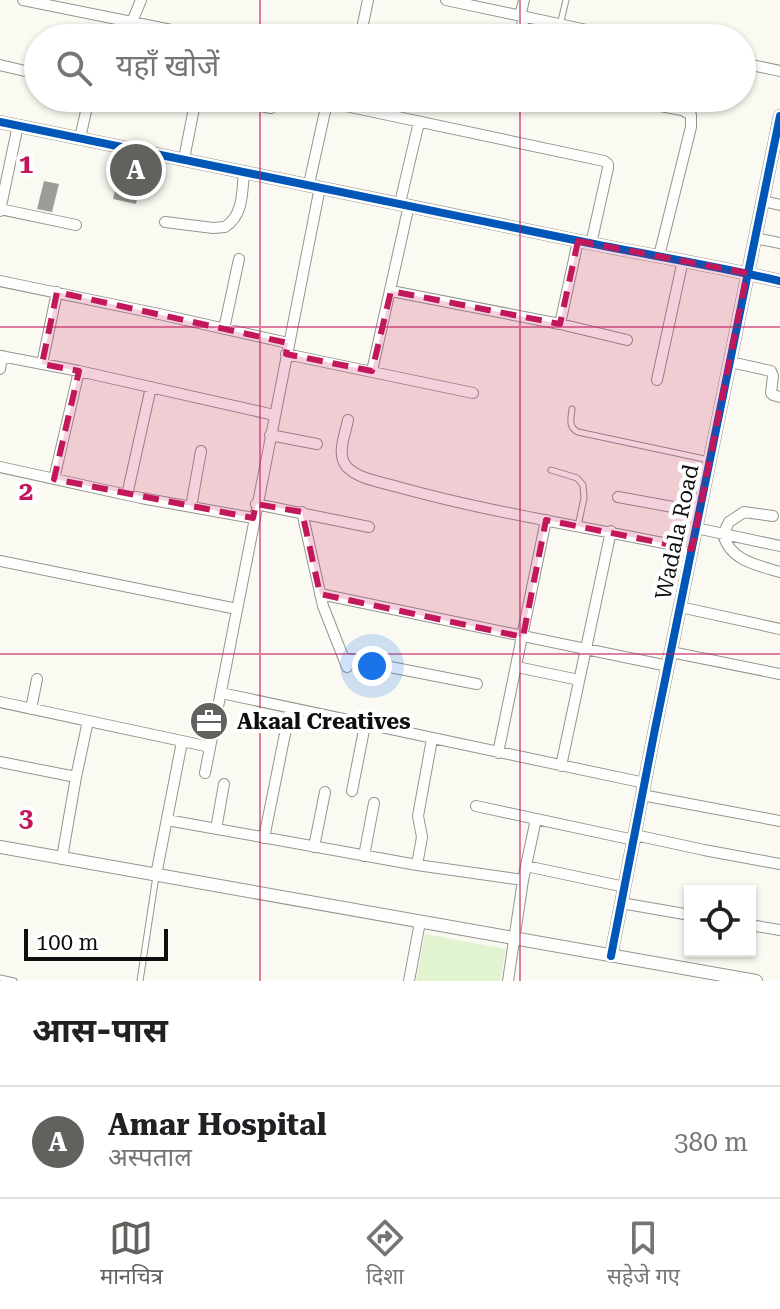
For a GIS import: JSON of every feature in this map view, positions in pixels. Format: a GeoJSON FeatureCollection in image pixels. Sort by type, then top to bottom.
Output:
{"type":"FeatureCollection","features":[{"type":"Feature","properties":{"kind":"street"},"geometry":{"type":"LineString","coordinates":[[23,0],[142,24]]}},
{"type":"Feature","properties":{"kind":"street"},"geometry":{"type":"LineString","coordinates":[[132,22],[141,0]]}},
{"type":"Feature","properties":{"kind":"street"},"geometry":{"type":"LineString","coordinates":[[363,24],[368,0]]}},
{"type":"Feature","properties":{"kind":"street"},"geometry":{"type":"LineString","coordinates":[[446,0],[555,24]]}},
{"type":"Feature","properties":{"kind":"street"},"geometry":{"type":"LineString","coordinates":[[521,24],[524,0]]}},
{"type":"Feature","properties":{"kind":"street"},"geometry":{"type":"LineString","coordinates":[[0,65],[24,71]]}},
{"type":"Feature","properties":{"kind":"street"},"geometry":{"type":"LineString","coordinates":[[756,66],[780,71]]}},
{"type":"Feature","properties":{"kind":"street"},"geometry":{"type":"LineString","coordinates":[[80,138],[86,112]]}},
{"type":"Feature","properties":{"kind":"street"},"geometry":{"type":"LineString","coordinates":[[184,159],[193,112]]}},
{"type":"Feature","properties":{"kind":"street"},"geometry":{"type":"LineString","coordinates":[[205,773],[287,349],[325,112]]}},
{"type":"Feature","properties":{"kind":"street"},"geometry":{"type":"LineString","coordinates":[[377,112],[608,164],[560,324]]}},
{"type":"Feature","properties":{"kind":"street"},"geometry":{"type":"LineString","coordinates":[[659,256],[691,127],[691,115],[687,112]]}},
{"type":"Feature","properties":{"kind":"street","name":"Wadala Road"},"geometry":{"type":"LineString","coordinates":[[611,956],[747,273],[763,201],[775,167],[780,116]]}},
{"type":"Feature","properties":{"kind":"street"},"geometry":{"type":"LineString","coordinates":[[0,122],[780,281]]}},
{"type":"Feature","properties":{"kind":"street"},"geometry":{"type":"LineString","coordinates":[[372,371],[391,291],[419,122]]}},
{"type":"Feature","properties":{"kind":"street"},"geometry":{"type":"LineString","coordinates":[[18,125],[0,210],[76,225]]}},
{"type":"Feature","properties":{"kind":"street"},"geometry":{"type":"LineString","coordinates":[[165,222],[225,227],[237,216],[244,171]]}},
{"type":"Feature","properties":{"kind":"street"},"geometry":{"type":"LineString","coordinates":[[763,201],[780,205]]}},
{"type":"Feature","properties":{"kind":"street"},"geometry":{"type":"LineString","coordinates":[[755,238],[780,243]]}},
{"type":"Feature","properties":{"kind":"street"},"geometry":{"type":"LineString","coordinates":[[224,329],[239,259]]}},
{"type":"Feature","properties":{"kind":"street"},"geometry":{"type":"LineString","coordinates":[[657,380],[683,260]]}},
{"type":"Feature","properties":{"kind":"street"},"geometry":{"type":"LineString","coordinates":[[0,281],[224,329],[372,371],[473,393]]}},
{"type":"Feature","properties":{"kind":"street"},"geometry":{"type":"LineString","coordinates":[[391,291],[627,340]]}},
{"type":"Feature","properties":{"kind":"street"},"geometry":{"type":"LineString","coordinates":[[42,364],[57,292]]}},
{"type":"Feature","properties":{"kind":"street"},"geometry":{"type":"LineString","coordinates":[[0,369],[1,356],[274,415]]}},
{"type":"Feature","properties":{"kind":"street"},"geometry":{"type":"LineString","coordinates":[[730,362],[771,371],[771,393],[780,397]]}},
{"type":"Feature","properties":{"kind":"street"},"geometry":{"type":"LineString","coordinates":[[54,479],[79,371]]}},
{"type":"Feature","properties":{"kind":"street"},"geometry":{"type":"LineString","coordinates":[[127,495],[151,387]]}},
{"type":"Feature","properties":{"kind":"street"},"geometry":{"type":"LineString","coordinates":[[348,420],[341,453],[343,461],[355,473],[431,496],[692,549]]}},
{"type":"Feature","properties":{"kind":"street"},"geometry":{"type":"LineString","coordinates":[[270,435],[317,444]]}},
{"type":"Feature","properties":{"kind":"street"},"geometry":{"type":"LineString","coordinates":[[191,507],[201,451]]}},
{"type":"Feature","properties":{"kind":"street"},"geometry":{"type":"LineString","coordinates":[[0,467],[253,518]]}},
{"type":"Feature","properties":{"kind":"street"},"geometry":{"type":"LineString","coordinates":[[618,497],[700,512]]}},
{"type":"Feature","properties":{"kind":"street"},"geometry":{"type":"LineString","coordinates":[[256,504],[369,527]]}},
{"type":"Feature","properties":{"kind":"street"},"geometry":{"type":"LineString","coordinates":[[302,512],[320,594],[346,662],[477,684]]}},
{"type":"Feature","properties":{"kind":"street"},"geometry":{"type":"LineString","coordinates":[[773,516],[744,512],[729,522],[723,534],[736,556],[780,572]]}},
{"type":"Feature","properties":{"kind":"street"},"geometry":{"type":"LineString","coordinates":[[498,753],[546,520]]}},
{"type":"Feature","properties":{"kind":"street"},"geometry":{"type":"LineString","coordinates":[[696,528],[780,546]]}},
{"type":"Feature","properties":{"kind":"street"},"geometry":{"type":"LineString","coordinates":[[561,766],[611,531]]}},
{"type":"Feature","properties":{"kind":"street"},"geometry":{"type":"LineString","coordinates":[[0,561],[237,609]]}},
{"type":"Feature","properties":{"kind":"street"},"geometry":{"type":"LineString","coordinates":[[320,594],[668,666]]}},
{"type":"Feature","properties":{"kind":"street"},"geometry":{"type":"LineString","coordinates":[[680,607],[780,629]]}},
{"type":"Feature","properties":{"kind":"street"},"geometry":{"type":"LineString","coordinates":[[671,652],[780,674]]}},
{"type":"Feature","properties":{"kind":"street"},"geometry":{"type":"LineString","coordinates":[[517,667],[579,680]]}},
{"type":"Feature","properties":{"kind":"street"},"geometry":{"type":"LineString","coordinates":[[31,709],[37,679]]}},
{"type":"Feature","properties":{"kind":"street"},"geometry":{"type":"LineString","coordinates":[[221,693],[561,766],[780,821]]}},
{"type":"Feature","properties":{"kind":"street"},"geometry":{"type":"LineString","coordinates":[[0,702],[210,747]]}},
{"type":"Feature","properties":{"kind":"street"},"geometry":{"type":"LineString","coordinates":[[264,838],[290,709]]}},
{"type":"Feature","properties":{"kind":"street"},"geometry":{"type":"LineString","coordinates":[[62,858],[88,721]]}},
{"type":"Feature","properties":{"kind":"street"},"geometry":{"type":"LineString","coordinates":[[352,791],[365,725]]}},
{"type":"Feature","properties":{"kind":"street"},"geometry":{"type":"LineString","coordinates":[[417,865],[422,837],[418,816],[432,739]]}},
{"type":"Feature","properties":{"kind":"street"},"geometry":{"type":"LineString","coordinates":[[156,875],[182,742]]}},
{"type":"Feature","properties":{"kind":"street"},"geometry":{"type":"LineString","coordinates":[[0,762],[76,777]]}},
{"type":"Feature","properties":{"kind":"street"},"geometry":{"type":"LineString","coordinates":[[216,829],[224,784]]}},
{"type":"Feature","properties":{"kind":"street"},"geometry":{"type":"LineString","coordinates":[[314,847],[325,792]]}},
{"type":"Feature","properties":{"kind":"street"},"geometry":{"type":"LineString","coordinates":[[364,856],[374,803]]}},
{"type":"Feature","properties":{"kind":"street"},"geometry":{"type":"LineString","coordinates":[[476,806],[780,864]]}},
{"type":"Feature","properties":{"kind":"street"},"geometry":{"type":"LineString","coordinates":[[508,981],[523,880],[536,819]]}},
{"type":"Feature","properties":{"kind":"street"},"geometry":{"type":"LineString","coordinates":[[167,820],[417,865],[523,880]]}},
{"type":"Feature","properties":{"kind":"street"},"geometry":{"type":"LineString","coordinates":[[0,847],[611,956],[687,975],[756,981]]}},
{"type":"Feature","properties":{"kind":"street"},"geometry":{"type":"LineString","coordinates":[[526,866],[625,887]]}},
{"type":"Feature","properties":{"kind":"street"},"geometry":{"type":"LineString","coordinates":[[621,903],[684,914]]}},
{"type":"Feature","properties":{"kind":"street"},"geometry":{"type":"LineString","coordinates":[[409,981],[420,922]]}},
{"type":"Feature","properties":{"kind":"street"},"geometry":{"type":"LineString","coordinates":[[756,926],[780,930]]}},
{"type":"Feature","properties":{"kind":"lane"},"geometry":{"type":"LineString","coordinates":[[560,24],[566,0]]}},
{"type":"Feature","properties":{"kind":"lane"},"geometry":{"type":"LineString","coordinates":[[572,409],[571,426],[584,435],[710,460]]}},
{"type":"Feature","properties":{"kind":"lane"},"geometry":{"type":"LineString","coordinates":[[551,470],[577,478],[583,485],[584,498],[578,526]]}},
{"type":"Feature","properties":{"kind":"lane"},"geometry":{"type":"LineString","coordinates":[[140,981],[156,875]]}},
{"type":"Feature","properties":{"kind":"lane"},"geometry":{"type":"LineString","coordinates":[[0,978],[14,981]]}},
{"type":"Feature","properties":{"kind":"highlighted area"},"geometry":{"type":"Polygon","coordinates":[[[578,241],[747,273],[692,549],[546,520],[523,637],[320,594],[302,512],[256,504],[253,518],[54,479],[79,371],[42,364],[57,292],[288,343],[286,354],[372,371],[391,291],[560,324],[578,241]]]}},
{"type":"Feature","properties":{"kind":"green space"},"geometry":{"type":"Polygon","coordinates":[[[425,934],[506,949],[500,981],[416,981],[425,934]]]}},
{"type":"Feature","properties":{"kind":"building"},"geometry":{"type":"Polygon","coordinates":[[[123,156],[145,160],[136,204],[113,199],[123,156]]]}},
{"type":"Feature","properties":{"kind":"building"},"geometry":{"type":"Polygon","coordinates":[[[44,181],[59,184],[52,212],[37,209],[44,181]]]}},
{"type":"Feature","properties":{"kind":"cycle path"},"geometry":{"type":"LineString","coordinates":[[611,956],[780,116]]}},
{"type":"Feature","properties":{"kind":"cycle path"},"geometry":{"type":"LineString","coordinates":[[0,122],[780,281]]}},
{"type":"Feature","properties":{"kind":"place","name":"Amar Hospital"},"geometry":{"type":"Point","coordinates":[136,170]}},
{"type":"Feature","properties":{"kind":"place","name":"Akaal Creatives"},"geometry":{"type":"Point","coordinates":[209,721]}}]}
